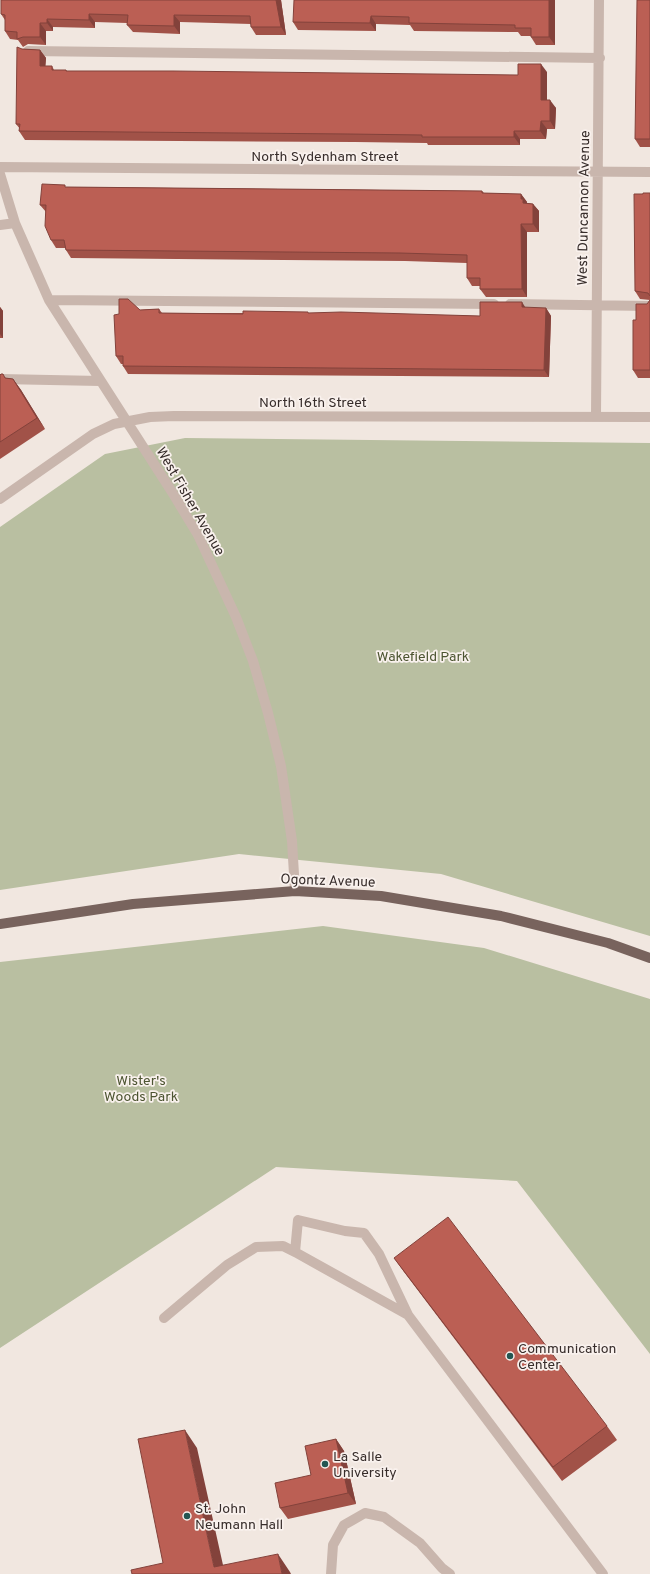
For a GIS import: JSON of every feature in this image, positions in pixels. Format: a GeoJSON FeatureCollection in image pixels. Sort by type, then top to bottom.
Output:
{"type":"FeatureCollection","features":[{"type":"Feature","properties":{"kind":"main road","name":"Ogontz Avenue"},"geometry":{"type":"LineString","coordinates":[[0,924],[133,904],[295,891],[381,896],[501,916],[608,943],[650,958]]}},
{"type":"Feature","properties":{"kind":"street","name":"West Duncannon Avenue"},"geometry":{"type":"LineString","coordinates":[[596,416],[596,304],[600,58],[599,0]]}},
{"type":"Feature","properties":{"kind":"street"},"geometry":{"type":"LineString","coordinates":[[28,51],[600,58]]}},
{"type":"Feature","properties":{"kind":"street","name":"North Sydenham Street"},"geometry":{"type":"LineString","coordinates":[[0,167],[650,172]]}},
{"type":"Feature","properties":{"kind":"street","name":"West Fisher Avenue"},"geometry":{"type":"LineString","coordinates":[[0,174],[14,224],[49,300],[198,535],[236,617],[253,661],[281,766],[292,841],[295,891]]}},
{"type":"Feature","properties":{"kind":"street"},"geometry":{"type":"LineString","coordinates":[[0,225],[14,224]]}},
{"type":"Feature","properties":{"kind":"street"},"geometry":{"type":"LineString","coordinates":[[49,300],[596,304],[650,306]]}},
{"type":"Feature","properties":{"kind":"street"},"geometry":{"type":"LineString","coordinates":[[0,379],[100,381]]}},
{"type":"Feature","properties":{"kind":"street","name":"North 16th Street"},"geometry":{"type":"LineString","coordinates":[[0,499],[93,434],[126,420],[174,416],[650,417]]}},
{"type":"Feature","properties":{"kind":"street"},"geometry":{"type":"LineString","coordinates":[[295,1252],[298,1220],[345,1231],[364,1233],[379,1254],[408,1315],[603,1574]]}},
{"type":"Feature","properties":{"kind":"street"},"geometry":{"type":"LineString","coordinates":[[164,1318],[227,1265],[256,1247],[283,1246],[408,1315]]}},
{"type":"Feature","properties":{"kind":"street"},"geometry":{"type":"LineString","coordinates":[[331,1574],[333,1545],[344,1525],[365,1513],[384,1517],[420,1543],[442,1568],[450,1574]]}},
{"type":"Feature","properties":{"kind":"green space","name":"Wakefield Park"},"geometry":{"type":"Polygon","coordinates":[[[185,438],[650,443],[650,936],[441,874],[239,854],[0,890],[0,527],[105,454],[185,438]]]}},
{"type":"Feature","properties":{"kind":"green space","name":"Wister's Woods Park"},"geometry":{"type":"Polygon","coordinates":[[[323,926],[484,948],[650,999],[650,1354],[517,1181],[276,1167],[0,1348],[0,962],[323,926]]]}},
{"type":"Feature","properties":{"kind":"building"},"geometry":{"type":"Polygon","coordinates":[[[1,0],[276,0],[281,27],[251,27],[250,16],[174,15],[174,26],[127,25],[128,15],[89,14],[89,20],[47,19],[47,23],[40,23],[40,37],[23,37],[17,39],[17,32],[5,31],[5,15],[1,14],[1,0]]]}},
{"type":"Feature","properties":{"kind":"building"},"geometry":{"type":"Polygon","coordinates":[[[294,0],[549,0],[549,37],[531,37],[531,28],[515,28],[515,25],[409,23],[409,17],[371,16],[370,23],[293,22],[294,0]]]}},
{"type":"Feature","properties":{"kind":"building"},"geometry":{"type":"Polygon","coordinates":[[[637,0],[650,0],[650,139],[635,139],[637,0]]]}},
{"type":"Feature","properties":{"kind":"building"},"geometry":{"type":"Polygon","coordinates":[[[17,47],[22,49],[40,50],[40,66],[52,66],[52,70],[66,71],[518,75],[518,64],[541,64],[541,100],[550,100],[550,121],[541,121],[540,131],[514,131],[514,137],[19,131],[20,124],[16,124],[17,47]]]}},
{"type":"Feature","properties":{"kind":"building"},"geometry":{"type":"Polygon","coordinates":[[[42,184],[65,185],[65,187],[482,191],[482,193],[521,194],[523,203],[533,204],[533,224],[521,224],[522,289],[480,289],[480,278],[467,278],[467,255],[66,250],[64,240],[51,240],[45,226],[46,205],[40,205],[42,184]]]}},
{"type":"Feature","properties":{"kind":"building"},"geometry":{"type":"Polygon","coordinates":[[[650,193],[650,296],[648,293],[635,291],[634,194],[650,193]]]}},
{"type":"Feature","properties":{"kind":"building"},"geometry":{"type":"Polygon","coordinates":[[[119,299],[128,299],[140,310],[159,309],[159,313],[243,314],[243,311],[480,316],[480,302],[522,302],[522,307],[546,308],[544,370],[123,366],[123,356],[116,356],[114,315],[119,314],[119,299]]]}},
{"type":"Feature","properties":{"kind":"building"},"geometry":{"type":"Polygon","coordinates":[[[650,300],[650,370],[633,370],[633,320],[636,320],[636,304],[647,304],[650,300]]]}},
{"type":"Feature","properties":{"kind":"building"},"geometry":{"type":"Polygon","coordinates":[[[3,374],[5,378],[13,379],[37,418],[0,442],[0,375],[3,374]]]}},
{"type":"Feature","properties":{"kind":"building","name":"Communication Center"},"geometry":{"type":"Polygon","coordinates":[[[448,1217],[607,1426],[553,1467],[394,1258],[448,1217]]]}},
{"type":"Feature","properties":{"kind":"building","name":"St. John Neumann Hall"},"geometry":{"type":"Polygon","coordinates":[[[185,1430],[214,1567],[278,1554],[282,1574],[132,1574],[131,1570],[163,1563],[138,1439],[185,1430]]]}},
{"type":"Feature","properties":{"kind":"building"},"geometry":{"type":"Polygon","coordinates":[[[336,1439],[348,1493],[280,1508],[275,1483],[311,1475],[305,1446],[336,1439]]]}},
{"type":"Feature","properties":{"kind":"place","name":"Communication Center"},"geometry":{"type":"Point","coordinates":[510,1356]}},
{"type":"Feature","properties":{"kind":"place","name":"La Salle University"},"geometry":{"type":"Point","coordinates":[325,1464]}},
{"type":"Feature","properties":{"kind":"place","name":"St. John Neumann Hall"},"geometry":{"type":"Point","coordinates":[187,1516]}}]}
